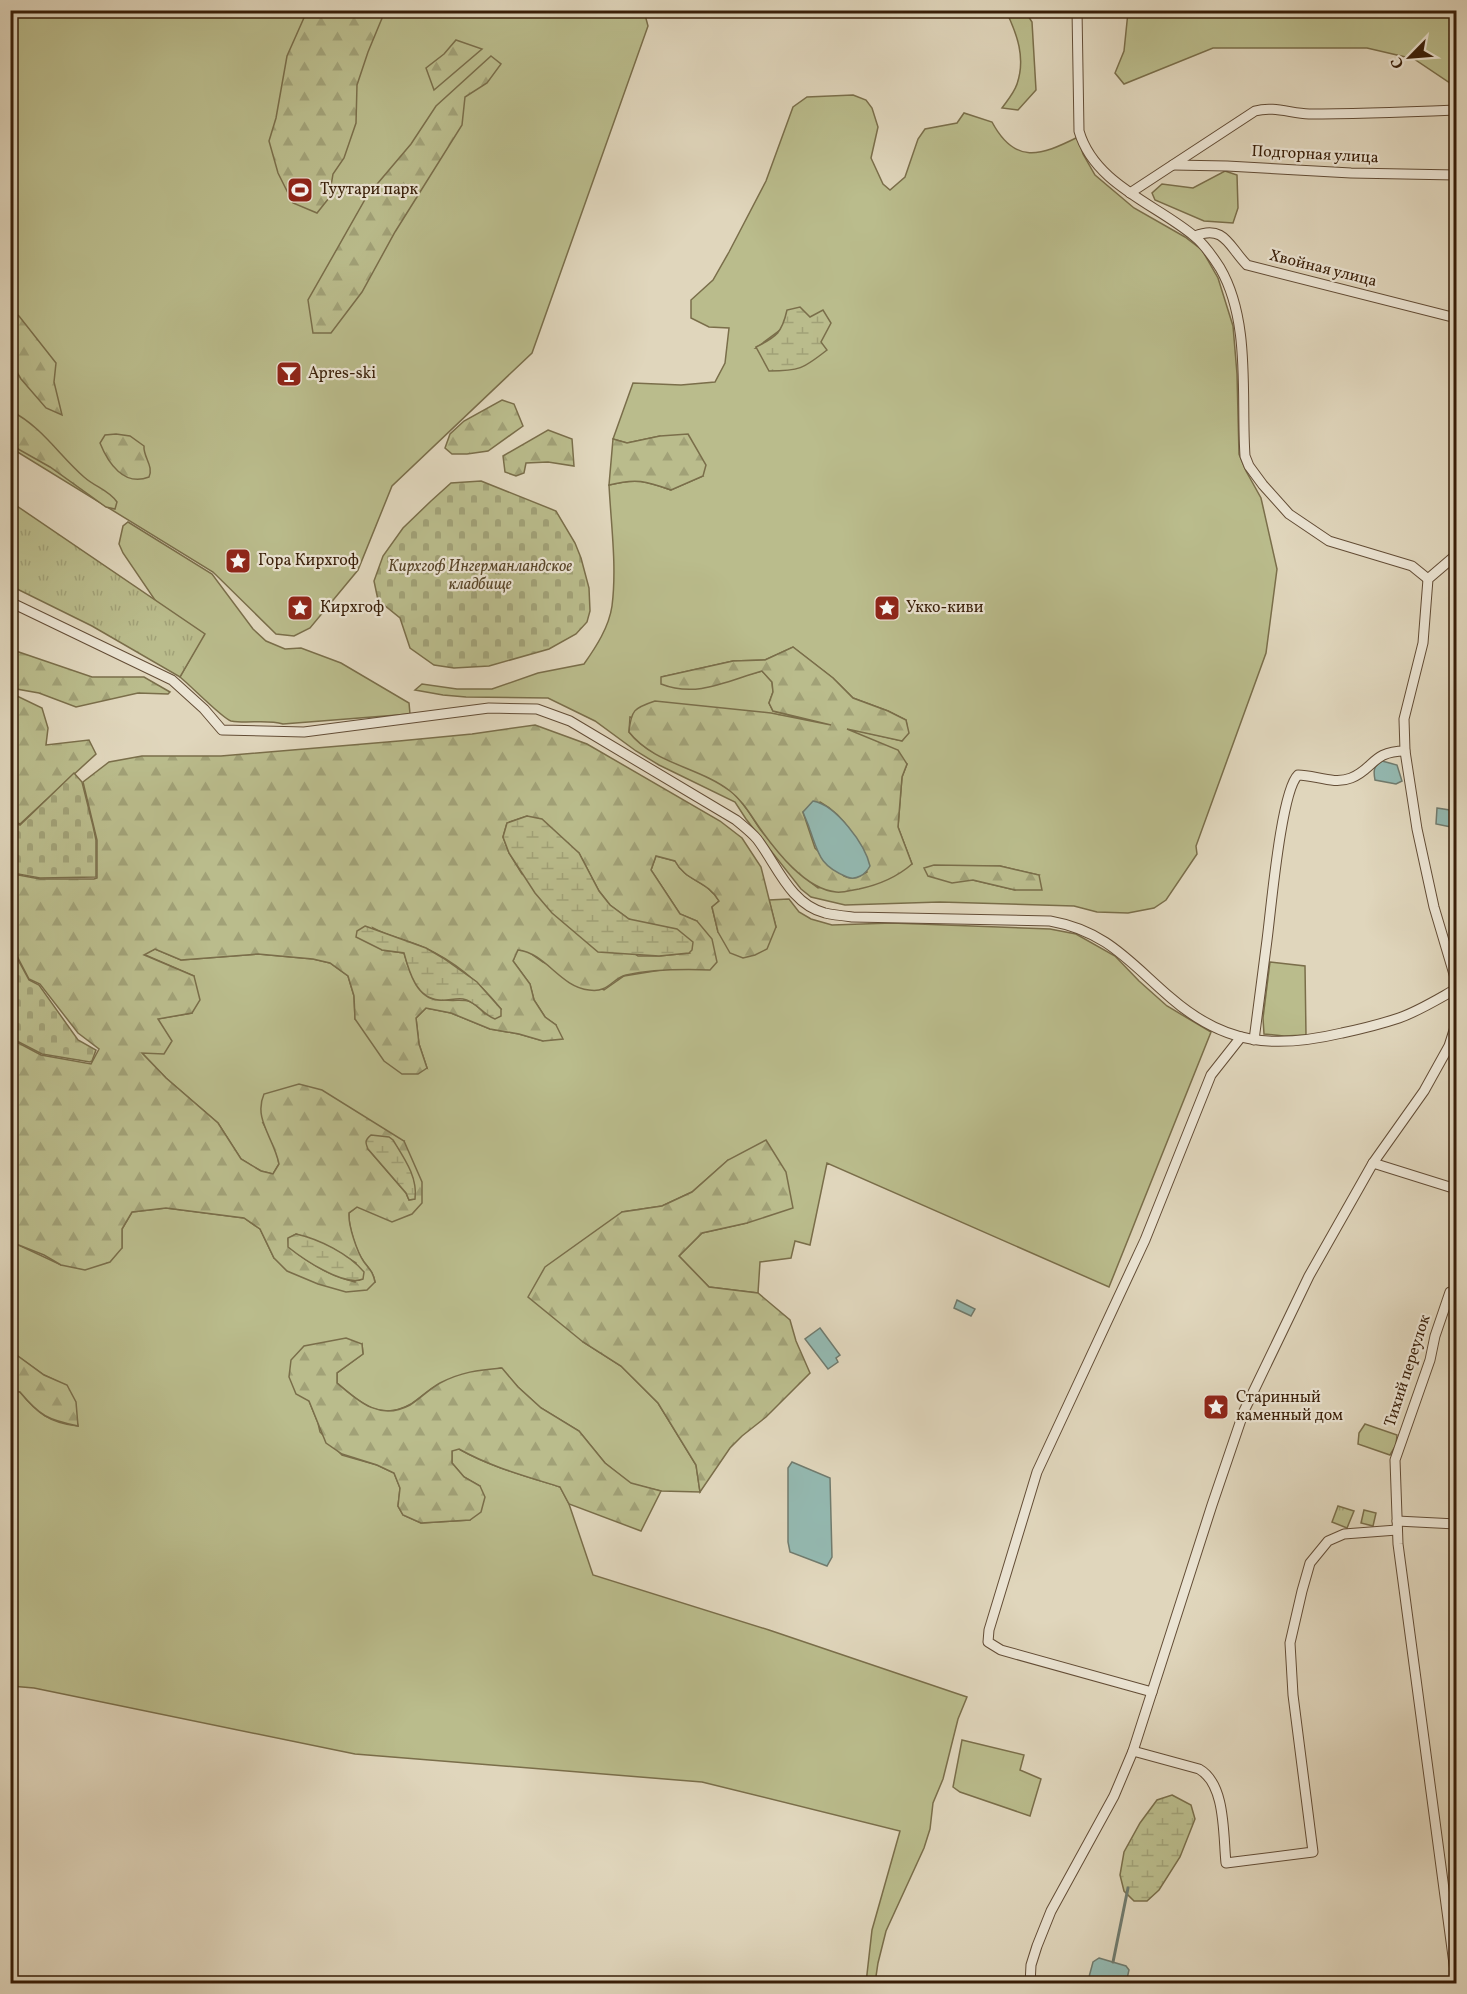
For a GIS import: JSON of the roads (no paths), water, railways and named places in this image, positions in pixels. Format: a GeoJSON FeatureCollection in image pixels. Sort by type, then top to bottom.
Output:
{"type":"FeatureCollection","features":[{"type":"Feature","properties":{"kind":"street"},"geometry":{"type":"LineString","coordinates":[[1077,10],[1079,131],[1083,145],[1100,167],[1130,193],[1195,236],[1220,269],[1238,315],[1245,456],[1249,466],[1289,514],[1329,541],[1412,566],[1428,579]]}},
{"type":"Feature","properties":{"kind":"street"},"geometry":{"type":"LineString","coordinates":[[1130,193],[1255,111],[1267,108],[1303,114],[1372,114],[1456,110]]}},
{"type":"Feature","properties":{"kind":"street","name":"Подгорная улица"},"geometry":{"type":"LineString","coordinates":[[1173,165],[1456,175]]}},
{"type":"Feature","properties":{"kind":"street","name":"Хвойная улица"},"geometry":{"type":"LineString","coordinates":[[1195,236],[1204,232],[1216,233],[1228,241],[1247,265],[1456,318]]}},
{"type":"Feature","properties":{"kind":"street"},"geometry":{"type":"LineString","coordinates":[[1456,555],[1428,579],[1423,643],[1404,718],[1405,752],[1417,829],[1434,907],[1456,981]]}},
{"type":"Feature","properties":{"kind":"street"},"geometry":{"type":"LineString","coordinates":[[10,602],[172,680],[204,709],[222,730],[304,732],[489,708],[537,709],[554,714],[577,725],[736,820],[756,839],[800,899],[824,913],[854,917],[1050,921],[1064,924],[1111,944],[1190,1013],[1210,1026],[1241,1037],[1280,1042],[1311,1041],[1400,1017],[1456,989]]}},
{"type":"Feature","properties":{"kind":"street"},"geometry":{"type":"LineString","coordinates":[[1254,1040],[1280,841],[1294,779],[1298,775],[1338,780],[1350,779],[1380,755],[1392,751],[1405,752]]}},
{"type":"Feature","properties":{"kind":"street"},"geometry":{"type":"LineString","coordinates":[[1030,1983],[1031,1965],[1052,1911],[1114,1796],[1133,1751],[1208,1515],[1244,1411],[1309,1276],[1373,1163],[1424,1091],[1449,1047],[1456,1024]]}},
{"type":"Feature","properties":{"kind":"street"},"geometry":{"type":"LineString","coordinates":[[1152,1692],[1000,1650],[988,1641],[989,1630],[1037,1472],[1145,1240],[1211,1075],[1241,1037]]}},
{"type":"Feature","properties":{"kind":"street"},"geometry":{"type":"LineString","coordinates":[[1373,1163],[1456,1189]]}},
{"type":"Feature","properties":{"kind":"street","name":"Тихий переулок"},"geometry":{"type":"LineString","coordinates":[[1397,1526],[1395,1460],[1430,1360],[1434,1336],[1450,1292]]}},
{"type":"Feature","properties":{"kind":"street"},"geometry":{"type":"LineString","coordinates":[[1133,1751],[1199,1769],[1208,1774],[1220,1801],[1226,1863],[1313,1852],[1290,1643],[1310,1563],[1328,1541],[1344,1534],[1397,1526],[1456,1524]]}},
{"type":"Feature","properties":{"kind":"street"},"geometry":{"type":"LineString","coordinates":[[1397,1526],[1419,1709],[1456,1979]]}},
{"type":"Feature","properties":{"kind":"water"},"geometry":{"type":"Polygon","coordinates":[[[1382,761],[1397,765],[1402,781],[1396,784],[1375,780],[1375,769],[1382,761]]]}},
{"type":"Feature","properties":{"kind":"water"},"geometry":{"type":"Polygon","coordinates":[[[813,801],[831,810],[856,837],[870,866],[866,872],[850,878],[831,869],[822,859],[803,812],[813,801]]]}},
{"type":"Feature","properties":{"kind":"water"},"geometry":{"type":"Polygon","coordinates":[[[1437,808],[1456,811],[1456,828],[1436,824],[1437,808]]]}},
{"type":"Feature","properties":{"kind":"water"},"geometry":{"type":"Polygon","coordinates":[[[957,1300],[975,1309],[971,1316],[954,1308],[957,1300]]]}},
{"type":"Feature","properties":{"kind":"water"},"geometry":{"type":"Polygon","coordinates":[[[820,1328],[840,1355],[836,1358],[838,1362],[828,1369],[805,1339],[820,1328]]]}},
{"type":"Feature","properties":{"kind":"water"},"geometry":{"type":"Polygon","coordinates":[[[792,1462],[830,1478],[832,1557],[827,1566],[790,1552],[788,1468],[792,1462]]]}},
{"type":"Feature","properties":{"kind":"water"},"geometry":{"type":"Polygon","coordinates":[[[1099,1958],[1126,1966],[1129,1970],[1126,1983],[1107,1983],[1089,1977],[1093,1962],[1099,1958]]]}},
{"type":"Feature","properties":{"kind":"waterway"},"geometry":{"type":"LineString","coordinates":[[1113,1962],[1128,1888]]}},
{"type":"Feature","properties":{"kind":"place","name":"Туутари парк"},"geometry":{"type":"Point","coordinates":[300,190]}},
{"type":"Feature","properties":{"kind":"place","name":"Apres-ski"},"geometry":{"type":"Point","coordinates":[289,374]}},
{"type":"Feature","properties":{"kind":"place","name":"Гора Кирхгоф"},"geometry":{"type":"Point","coordinates":[238,561]}},
{"type":"Feature","properties":{"kind":"place","name":"Кирхгоф"},"geometry":{"type":"Point","coordinates":[300,608]}},
{"type":"Feature","properties":{"kind":"place","name":"Укко-киви"},"geometry":{"type":"Point","coordinates":[887,608]}},
{"type":"Feature","properties":{"kind":"place","name":"Старинный каменный дом"},"geometry":{"type":"Point","coordinates":[1216,1407]}},
{"type":"Feature","properties":{"kind":"park label","name":"Кирхгоф Ингерманландское кладбище"},"geometry":{"type":"Point","coordinates":[480,576]}}]}
